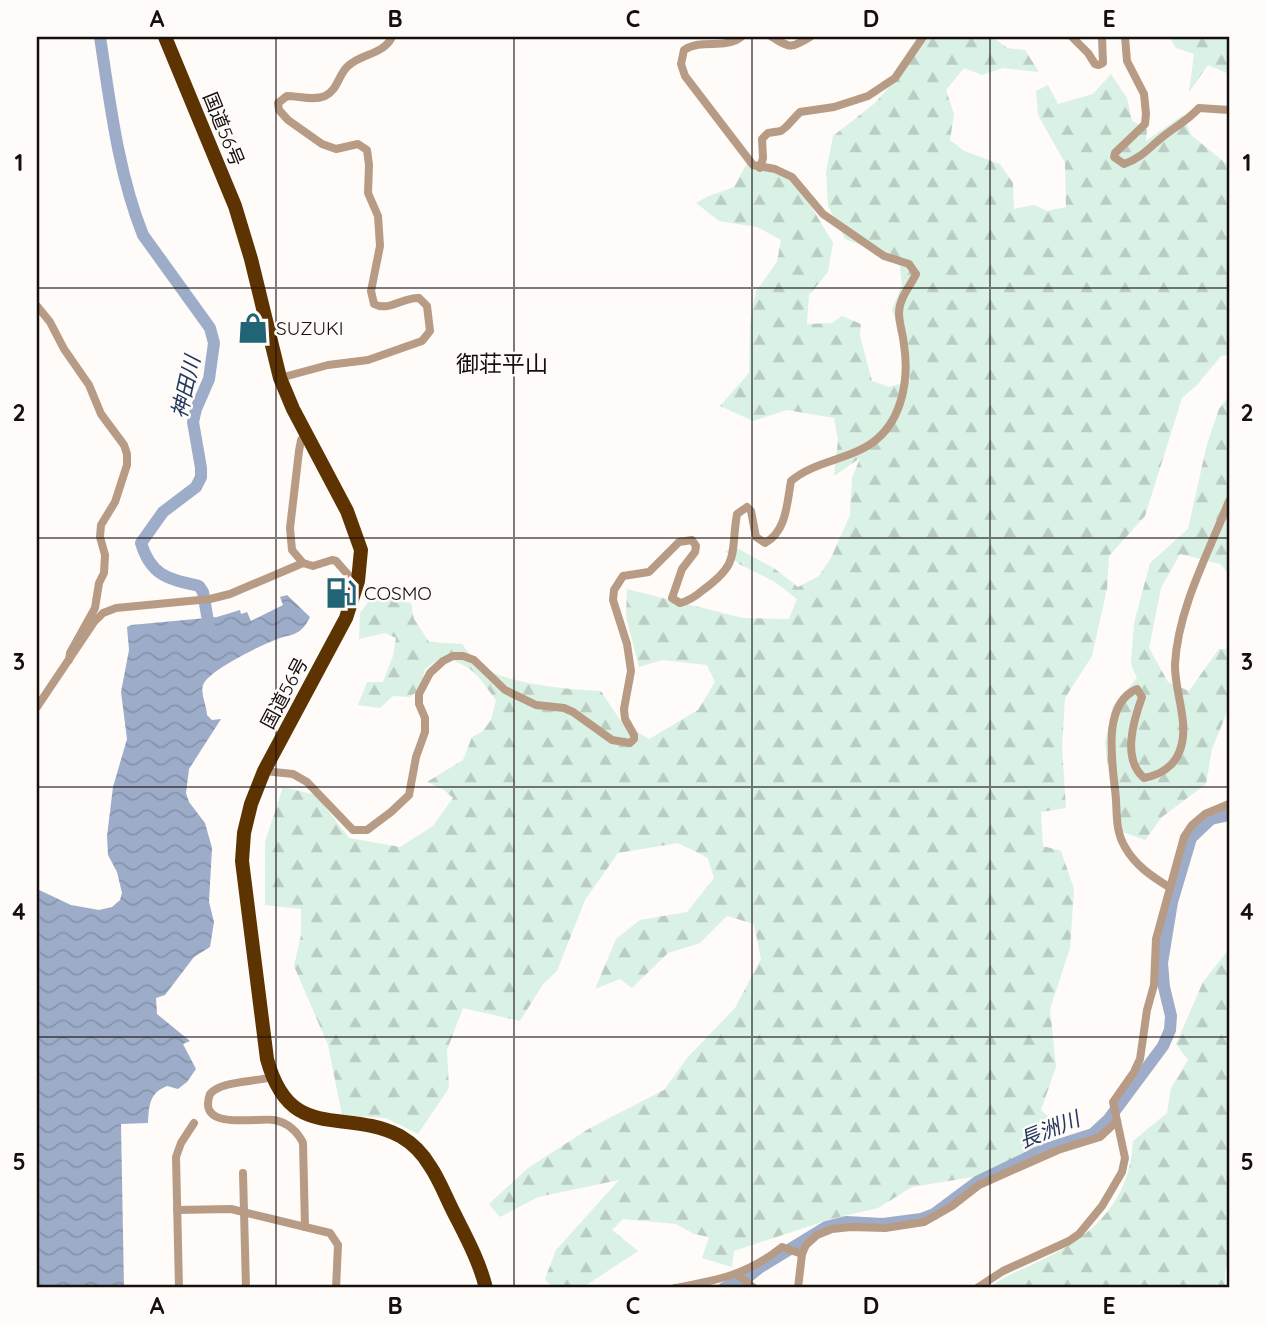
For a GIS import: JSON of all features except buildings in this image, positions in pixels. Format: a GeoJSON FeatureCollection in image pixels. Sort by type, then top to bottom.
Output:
{"type":"FeatureCollection","features":[{"type":"Feature","properties":{"kind":"highway","name":"国道56号"},"geometry":{"type":"LineString","coordinates":[[165,37],[235,206],[280,378],[305,435],[347,511],[361,550],[358,581],[346,618],[264,771],[251,804],[244,833],[242,861],[267,1059],[272,1077],[281,1092],[307,1116],[385,1130],[402,1138],[419,1151],[431,1167],[473,1251],[486,1288]]}},
{"type":"Feature","properties":{"kind":"street"},"geometry":{"type":"LineString","coordinates":[[280,378],[328,365],[368,360],[422,341],[430,331],[427,306],[419,298],[384,307],[378,306],[372,299],[371,291],[380,246],[378,216],[369,193],[367,150],[358,144],[336,149],[322,144],[288,120],[279,110],[278,103],[287,96],[325,96],[332,91],[347,67],[364,55],[384,48],[392,37]]}},
{"type":"Feature","properties":{"kind":"street"},"geometry":{"type":"LineString","coordinates":[[264,771],[293,774],[307,782],[353,830],[367,830],[409,795],[416,757],[425,732],[425,718],[419,704],[419,694],[430,673],[453,656],[474,660],[505,690],[536,705],[564,708],[612,740],[631,743],[634,735],[625,719],[624,709],[631,671],[627,644],[612,600],[618,581],[624,576],[649,572],[679,542],[692,540],[696,546],[695,552],[681,569],[672,597],[675,602],[688,601],[719,578],[731,565],[737,514],[742,509],[747,507],[751,510],[756,537],[765,543],[778,531],[783,520],[790,481],[814,467],[875,442],[888,429],[902,399],[905,380],[905,347],[900,304],[916,274],[909,264],[884,256],[823,214],[792,177],[775,169],[753,165],[702,100],[685,76],[681,64],[684,50],[700,43],[735,42],[741,37]]}},
{"type":"Feature","properties":{"kind":"street"},"geometry":{"type":"LineString","coordinates":[[772,37],[784,47],[792,47],[810,37]]}},
{"type":"Feature","properties":{"kind":"street"},"geometry":{"type":"LineString","coordinates":[[760,168],[763,158],[762,139],[768,133],[781,131],[800,112],[834,107],[868,96],[895,78],[923,37]]}},
{"type":"Feature","properties":{"kind":"street"},"geometry":{"type":"LineString","coordinates":[[1072,37],[1095,64],[1099,65],[1103,63],[1104,54],[1102,37]]}},
{"type":"Feature","properties":{"kind":"street"},"geometry":{"type":"LineString","coordinates":[[1125,37],[1127,61],[1144,94],[1146,114],[1142,127],[1115,153],[1114,157],[1118,160],[1124,163],[1145,153],[1199,108],[1229,110]]}},
{"type":"Feature","properties":{"kind":"street"},"geometry":{"type":"LineString","coordinates":[[37,306],[89,385],[101,414],[127,454],[127,465],[115,502],[101,525],[104,573],[99,583],[95,608],[70,653],[69,660]]}},
{"type":"Feature","properties":{"kind":"street"},"geometry":{"type":"LineString","coordinates":[[305,435],[301,439],[290,528],[292,550],[303,563],[313,566],[337,561],[350,577],[358,581]]}},
{"type":"Feature","properties":{"kind":"street"},"geometry":{"type":"LineString","coordinates":[[1169,887],[1137,864],[1118,833],[1111,733],[1121,703],[1137,689],[1142,697],[1132,732],[1133,762],[1137,772],[1144,778],[1156,776],[1176,759],[1181,748],[1182,732],[1175,665],[1179,640],[1188,607],[1229,501]]}},
{"type":"Feature","properties":{"kind":"street"},"geometry":{"type":"LineString","coordinates":[[37,708],[94,622],[103,613],[116,608],[230,594],[303,563]]}},
{"type":"Feature","properties":{"kind":"street"},"geometry":{"type":"LineString","coordinates":[[977,1288],[1003,1271],[1069,1241],[1091,1220],[1114,1188],[1125,1158],[1113,1102],[1140,1059],[1147,1010],[1154,985],[1157,939],[1169,887],[1184,837],[1192,825],[1205,814],[1229,804]]}},
{"type":"Feature","properties":{"kind":"street"},"geometry":{"type":"LineString","coordinates":[[272,1077],[220,1087],[210,1094],[209,1105],[211,1112],[221,1119],[274,1120],[299,1135],[303,1143],[305,1227]]}},
{"type":"Feature","properties":{"kind":"street"},"geometry":{"type":"LineString","coordinates":[[799,1288],[802,1254],[806,1245],[817,1236],[832,1229],[885,1228],[924,1222],[945,1212],[979,1185],[1058,1150],[1100,1137],[1117,1121]]}},
{"type":"Feature","properties":{"kind":"street"},"geometry":{"type":"LineString","coordinates":[[179,1288],[176,1157],[181,1143],[194,1123]]}},
{"type":"Feature","properties":{"kind":"street"},"geometry":{"type":"LineString","coordinates":[[243,1173],[246,1288]]}},
{"type":"Feature","properties":{"kind":"street"},"geometry":{"type":"LineString","coordinates":[[177,1210],[231,1209],[331,1233],[338,1245],[336,1288]]}},
{"type":"Feature","properties":{"kind":"street"},"geometry":{"type":"LineString","coordinates":[[738,1275],[782,1247],[802,1254]]}},
{"type":"Feature","properties":{"kind":"street"},"geometry":{"type":"LineString","coordinates":[[675,1288],[708,1282],[731,1274],[738,1275],[754,1288]]}},
{"type":"Feature","properties":{"kind":"green space"},"geometry":{"type":"Polygon","coordinates":[[[928,37],[993,37],[1007,48],[1025,50],[1039,72],[1003,68],[982,75],[964,68],[946,90],[954,114],[950,140],[964,151],[1000,164],[1013,183],[1014,209],[1034,205],[1047,211],[1066,207],[1065,163],[1038,115],[1036,91],[1048,85],[1058,104],[1093,94],[1111,74],[1127,98],[1132,121],[1147,129],[1146,141],[1183,115],[1191,135],[1229,166],[1229,355],[1221,356],[1197,385],[1182,398],[1145,516],[1109,556],[1107,589],[1092,656],[1065,698],[1062,747],[1066,808],[1041,812],[1043,846],[1061,851],[1074,889],[1070,948],[1050,1009],[1056,1067],[1041,1110],[1064,1131],[1028,1152],[973,1177],[912,1187],[878,1208],[831,1219],[734,1251],[732,1267],[702,1258],[709,1237],[694,1234],[676,1224],[623,1219],[612,1230],[638,1251],[582,1288],[553,1288],[545,1279],[556,1250],[619,1180],[538,1197],[500,1217],[489,1204],[528,1168],[590,1128],[664,1090],[688,1057],[735,1008],[761,959],[754,924],[727,916],[700,943],[668,953],[632,988],[620,979],[595,989],[616,939],[640,920],[687,912],[714,878],[708,858],[678,843],[618,853],[585,900],[557,971],[543,984],[520,1021],[463,1008],[447,1050],[449,1088],[418,1134],[386,1118],[342,1115],[328,1045],[294,966],[301,935],[301,909],[265,905],[265,842],[283,787],[316,795],[349,838],[400,847],[433,826],[453,798],[427,782],[463,760],[472,737],[482,732],[491,720],[496,700],[478,677],[460,663],[440,658],[425,669],[420,690],[409,697],[393,696],[380,708],[358,705],[367,682],[383,682],[393,656],[396,638],[385,633],[359,639],[360,613],[372,597],[411,603],[414,619],[429,642],[462,644],[477,663],[491,672],[538,685],[601,691],[622,723],[649,739],[698,710],[715,682],[707,665],[662,660],[639,667],[626,617],[627,589],[743,618],[789,619],[797,599],[775,582],[739,564],[725,551],[739,549],[775,569],[798,587],[819,576],[831,558],[850,515],[852,478],[860,458],[834,476],[838,440],[834,418],[787,410],[753,421],[720,406],[749,373],[750,324],[756,291],[777,262],[781,240],[757,227],[719,221],[696,203],[734,187],[747,163],[768,167],[799,186],[833,243],[828,272],[809,295],[807,324],[832,323],[842,316],[861,324],[860,336],[872,381],[889,387],[910,381],[906,348],[892,310],[902,285],[899,259],[845,239],[828,206],[826,172],[833,136],[875,103],[928,37]]]}},
{"type":"Feature","properties":{"kind":"green space"},"geometry":{"type":"Polygon","coordinates":[[[1169,37],[1229,37],[1229,74],[1208,65],[1189,92],[1194,54],[1176,48],[1169,37]]]}},
{"type":"Feature","properties":{"kind":"green space"},"geometry":{"type":"Polygon","coordinates":[[[1229,396],[1229,574],[1220,564],[1180,554],[1161,588],[1149,648],[1168,682],[1189,691],[1219,649],[1229,649],[1229,707],[1212,749],[1206,784],[1162,817],[1145,840],[1123,832],[1111,790],[1105,743],[1113,706],[1137,678],[1131,664],[1134,623],[1150,563],[1188,529],[1207,444],[1219,409],[1229,396]]]}},
{"type":"Feature","properties":{"kind":"green space"},"geometry":{"type":"Polygon","coordinates":[[[1229,949],[1229,1263],[1225,1272],[1225,1288],[989,1288],[1076,1240],[1092,1228],[1116,1199],[1125,1182],[1133,1141],[1167,1113],[1171,1088],[1188,1060],[1176,1044],[1203,982],[1229,949]]]}},
{"type":"Feature","properties":{"kind":"water"},"geometry":{"type":"Polygon","coordinates":[[[287,595],[310,617],[303,628],[262,645],[217,670],[203,686],[207,715],[212,720],[221,719],[189,769],[186,793],[189,802],[205,823],[212,848],[209,902],[214,922],[210,947],[194,957],[165,995],[156,998],[157,1014],[190,1041],[183,1044],[196,1069],[178,1089],[167,1086],[153,1096],[148,1123],[121,1124],[124,1288],[37,1288],[37,889],[71,905],[99,910],[112,907],[120,900],[122,893],[117,872],[108,855],[107,836],[113,787],[127,739],[121,692],[129,650],[127,627],[217,617],[240,610],[241,614],[247,612],[251,621],[283,605],[280,597],[287,595]]]}},
{"type":"Feature","properties":{"kind":"waterway","name":"神田川"},"geometry":{"type":"LineString","coordinates":[[100,37],[111,112],[134,211],[143,235],[210,328],[214,343],[209,379],[193,422],[201,477],[196,487],[163,512],[141,543],[150,563],[162,574],[199,586],[203,592],[209,627]]}},
{"type":"Feature","properties":{"kind":"waterway","name":"長洲川"},"geometry":{"type":"LineString","coordinates":[[724,1288],[744,1280],[826,1227],[846,1222],[883,1224],[921,1219],[934,1214],[977,1182],[1043,1150],[1093,1134],[1108,1120],[1163,1046],[1170,1030],[1171,1016],[1162,963],[1172,902],[1191,838],[1211,819],[1229,815]]}},
{"type":"Feature","properties":{"kind":"place","name":"SUZUKI"},"geometry":{"type":"Point","coordinates":[253,328]}},
{"type":"Feature","properties":{"kind":"place","name":"COSMO"},"geometry":{"type":"Point","coordinates":[341,593]}},
{"type":"Feature","properties":{"kind":"district","name":"御荘平山"},"geometry":{"type":"Point","coordinates":[502,363]}}]}
